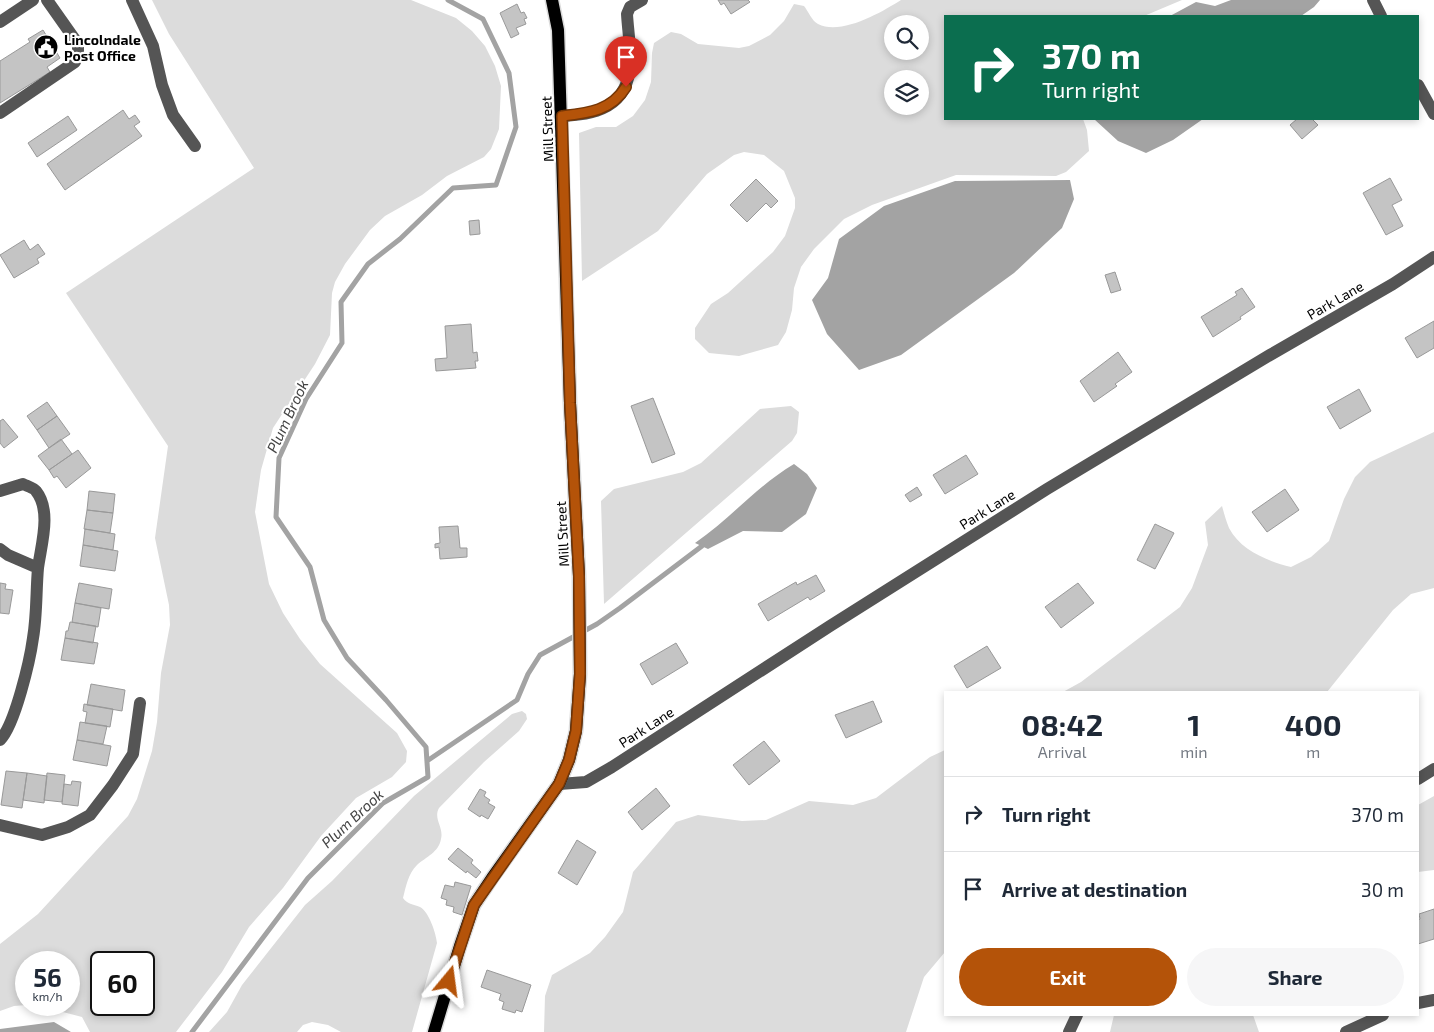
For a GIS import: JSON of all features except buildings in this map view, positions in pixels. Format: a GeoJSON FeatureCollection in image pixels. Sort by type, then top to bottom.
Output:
{"type":"FeatureCollection","features":[{"type":"Feature","properties":{"kind":"main road","name":"Mill Street"},"geometry":{"type":"LineString","coordinates":[[434,1032],[474,905],[559,784],[569,760],[576,731],[580,674],[579,576],[570,403],[558,30],[552,0]]}},
{"type":"Feature","properties":{"kind":"street"},"geometry":{"type":"LineString","coordinates":[[0,22],[13,5],[33,0]]}},
{"type":"Feature","properties":{"kind":"street"},"geometry":{"type":"LineString","coordinates":[[0,113],[75,62],[78,54],[78,44],[47,0]]}},
{"type":"Feature","properties":{"kind":"street"},"geometry":{"type":"LineString","coordinates":[[132,0],[153,46],[162,85],[172,115],[195,146]]}},
{"type":"Feature","properties":{"kind":"street"},"geometry":{"type":"LineString","coordinates":[[562,116],[598,111],[621,96],[626,87],[632,66],[627,14],[630,7],[642,0]]}},
{"type":"Feature","properties":{"kind":"street"},"geometry":{"type":"LineString","coordinates":[[1373,0],[1380,15]]}},
{"type":"Feature","properties":{"kind":"street"},"geometry":{"type":"LineString","coordinates":[[1419,87],[1434,114]]}},
{"type":"Feature","properties":{"kind":"street","name":"Park Lane"},"geometry":{"type":"LineString","coordinates":[[559,784],[586,782],[612,767],[1047,489],[1270,355],[1394,284],[1434,257]]}},
{"type":"Feature","properties":{"kind":"street"},"geometry":{"type":"LineString","coordinates":[[0,491],[23,484],[36,490],[45,517],[38,568],[33,637],[16,709],[4,736],[0,740]]}},
{"type":"Feature","properties":{"kind":"street"},"geometry":{"type":"LineString","coordinates":[[0,549],[8,555],[38,568]]}},
{"type":"Feature","properties":{"kind":"street"},"geometry":{"type":"LineString","coordinates":[[0,825],[42,835],[68,828],[90,814],[113,785],[133,754],[140,704]]}},
{"type":"Feature","properties":{"kind":"street"},"geometry":{"type":"LineString","coordinates":[[1419,778],[1434,769]]}},
{"type":"Feature","properties":{"kind":"street"},"geometry":{"type":"LineString","coordinates":[[1419,1003],[1434,1000]]}},
{"type":"Feature","properties":{"kind":"street"},"geometry":{"type":"LineString","coordinates":[[1070,1032],[1077,1016]]}},
{"type":"Feature","properties":{"kind":"street"},"geometry":{"type":"LineString","coordinates":[[1346,1032],[1381,1016]]}},
{"type":"Feature","properties":{"kind":"shaded area"},"geometry":{"type":"Polygon","coordinates":[[[152,0],[411,0],[456,18],[472,31],[485,46],[495,66],[501,86],[499,129],[491,149],[484,157],[447,176],[422,195],[385,216],[370,230],[345,264],[335,282],[332,293],[330,335],[315,364],[273,428],[261,470],[255,512],[269,584],[283,613],[300,639],[320,664],[397,733],[407,751],[406,762],[392,777],[356,798],[321,836],[283,888],[249,927],[222,972],[176,1032],[90,1032],[82,1017],[78,1016],[80,1016],[80,951],[15,951],[15,1006],[0,1011],[0,944],[38,914],[128,816],[137,799],[152,751],[157,722],[161,673],[170,625],[169,605],[155,538],[168,446],[66,293],[254,168],[169,34],[152,0]]]}},
{"type":"Feature","properties":{"kind":"shaded area"},"geometry":{"type":"Polygon","coordinates":[[[901,0],[1182,0],[1146,15],[944,15],[944,120],[1083,120],[1087,130],[1089,151],[1066,172],[1056,176],[956,175],[872,205],[844,219],[814,249],[801,267],[794,288],[792,310],[786,332],[778,345],[739,356],[709,353],[695,339],[695,328],[711,304],[728,293],[773,252],[785,236],[795,208],[795,198],[784,171],[764,155],[744,152],[734,155],[707,174],[658,231],[582,281],[579,133],[596,127],[616,127],[633,116],[645,100],[651,82],[654,43],[671,32],[681,34],[698,44],[739,48],[749,46],[770,35],[784,21],[794,4],[804,6],[816,23],[827,27],[838,27],[861,21],[901,0]]]}},
{"type":"Feature","properties":{"kind":"shaded area"},"geometry":{"type":"Polygon","coordinates":[[[1231,0],[1320,0],[1302,15],[1172,15],[1196,2],[1215,6],[1231,0]]]}},
{"type":"Feature","properties":{"kind":"shaded area"},"geometry":{"type":"Polygon","coordinates":[[[1095,120],[1202,120],[1173,140],[1146,153],[1118,141],[1095,120]]]}},
{"type":"Feature","properties":{"kind":"shaded area"},"geometry":{"type":"Polygon","coordinates":[[[1070,180],[1074,199],[1062,228],[1014,273],[901,355],[859,370],[827,334],[812,300],[828,278],[839,239],[884,206],[955,181],[1070,180]]]}},
{"type":"Feature","properties":{"kind":"shaded area"},"geometry":{"type":"Polygon","coordinates":[[[791,406],[799,412],[797,433],[792,441],[604,604],[601,501],[614,489],[683,472],[701,463],[760,409],[791,406]]]}},
{"type":"Feature","properties":{"kind":"shaded area"},"geometry":{"type":"Polygon","coordinates":[[[1434,432],[1434,588],[1411,594],[1393,610],[1328,691],[1065,691],[1081,682],[1180,607],[1192,588],[1208,545],[1205,522],[1222,506],[1229,528],[1241,543],[1264,558],[1291,567],[1311,557],[1329,541],[1344,499],[1355,477],[1370,462],[1434,432]]]}},
{"type":"Feature","properties":{"kind":"shaded area"},"geometry":{"type":"Polygon","coordinates":[[[794,464],[807,474],[817,488],[806,514],[782,532],[743,531],[708,549],[695,543],[768,482],[794,464]]]}},
{"type":"Feature","properties":{"kind":"shaded area"},"geometry":{"type":"Polygon","coordinates":[[[522,711],[526,714],[527,719],[519,731],[484,762],[439,808],[437,816],[442,835],[440,844],[435,851],[417,865],[411,872],[408,880],[403,898],[408,903],[420,907],[426,913],[434,929],[437,943],[412,1032],[341,1032],[328,1025],[312,1022],[303,1025],[297,1032],[209,1032],[227,1012],[242,985],[305,905],[332,881],[414,796],[512,714],[522,711]]]}},
{"type":"Feature","properties":{"kind":"shaded area"},"geometry":{"type":"Polygon","coordinates":[[[944,750],[944,953],[924,977],[906,1032],[544,1032],[545,996],[552,975],[590,953],[605,937],[623,912],[633,872],[676,822],[698,815],[742,821],[766,820],[809,801],[853,805],[876,798],[930,757],[944,750]]]}},
{"type":"Feature","properties":{"kind":"shaded area"},"geometry":{"type":"Polygon","coordinates":[[[1434,796],[1434,870],[1419,872],[1419,804],[1434,796]]]}},
{"type":"Feature","properties":{"kind":"shaded area"},"geometry":{"type":"Polygon","coordinates":[[[1114,1016],[1253,1016],[1259,1032],[1110,1032],[1114,1016]]]}},
{"type":"Feature","properties":{"kind":"shaded area"},"geometry":{"type":"Polygon","coordinates":[[[54,1022],[71,1032],[0,1032],[0,1029],[54,1022]]]}},
{"type":"Feature","properties":{"kind":"waterway","name":"Plum Brook"},"geometry":{"type":"LineString","coordinates":[[192,1032],[308,878],[383,803],[428,777],[426,747],[347,658],[324,620],[310,567],[276,517],[279,458],[306,399],[342,343],[341,302],[368,264],[400,239],[453,188],[496,185],[516,127],[509,73],[483,19],[448,0]]}},
{"type":"Feature","properties":{"kind":"waterway"},"geometry":{"type":"LineString","coordinates":[[427,761],[517,700],[528,674],[540,655],[597,624],[702,546]]}},
{"type":"Feature","properties":{"kind":"place","name":"Lincolndale Post Office"},"geometry":{"type":"Point","coordinates":[46,47]}},
{"type":"Feature","properties":{"kind":"route"},"geometry":{"type":"LineString","coordinates":[[449,981],[474,905],[559,784],[569,760],[576,731],[580,674],[579,576],[570,403],[562,116],[598,111],[614,102],[621,96],[626,87]]}}]}
